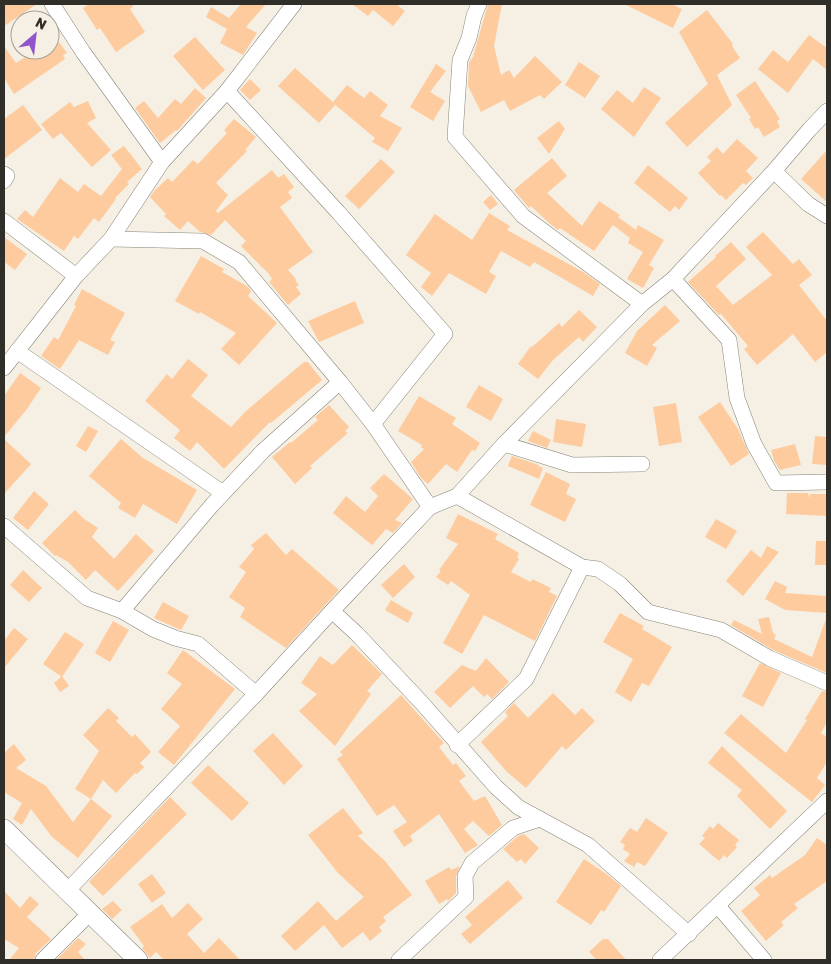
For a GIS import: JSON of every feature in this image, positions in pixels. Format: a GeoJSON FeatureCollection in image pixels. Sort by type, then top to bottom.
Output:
{"type":"FeatureCollection","features":[{"type":"Feature","properties":{"kind":"street"},"geometry":{"type":"LineString","coordinates":[[52,4],[83,52],[162,162]]}},
{"type":"Feature","properties":{"kind":"street"},"geometry":{"type":"LineString","coordinates":[[4,368],[76,276],[111,239],[162,162],[227,91],[294,4]]}},
{"type":"Feature","properties":{"kind":"street"},"geometry":{"type":"LineString","coordinates":[[479,4],[474,16],[470,38],[460,60],[456,137],[523,216],[642,304]]}},
{"type":"Feature","properties":{"kind":"street"},"geometry":{"type":"LineString","coordinates":[[227,91],[338,212],[445,334],[373,424]]}},
{"type":"Feature","properties":{"kind":"street"},"geometry":{"type":"LineString","coordinates":[[67,890],[256,694],[430,507],[457,496],[504,444],[642,304],[673,278],[774,171],[827,110]]}},
{"type":"Feature","properties":{"kind":"street"},"geometry":{"type":"LineString","coordinates":[[774,171],[808,204],[827,216]]}},
{"type":"Feature","properties":{"kind":"street"},"geometry":{"type":"LineString","coordinates":[[4,174],[6,176],[4,181]]}},
{"type":"Feature","properties":{"kind":"street"},"geometry":{"type":"LineString","coordinates":[[4,221],[76,276]]}},
{"type":"Feature","properties":{"kind":"street"},"geometry":{"type":"LineString","coordinates":[[111,239],[202,241],[239,262],[373,424],[430,507]]}},
{"type":"Feature","properties":{"kind":"street"},"geometry":{"type":"LineString","coordinates":[[673,278],[728,340],[738,398],[754,444],[776,482],[827,482]]}},
{"type":"Feature","properties":{"kind":"street"},"geometry":{"type":"LineString","coordinates":[[17,352],[223,493]]}},
{"type":"Feature","properties":{"kind":"street"},"geometry":{"type":"LineString","coordinates":[[122,611],[223,493],[263,451],[340,382]]}},
{"type":"Feature","properties":{"kind":"street"},"geometry":{"type":"LineString","coordinates":[[504,444],[572,465],[642,464]]}},
{"type":"Feature","properties":{"kind":"street"},"geometry":{"type":"LineString","coordinates":[[457,496],[582,566],[598,569],[620,584],[648,612],[721,630],[769,658],[827,684]]}},
{"type":"Feature","properties":{"kind":"street"},"geometry":{"type":"LineString","coordinates":[[4,526],[87,598],[122,611],[153,629],[175,638],[198,644],[256,694]]}},
{"type":"Feature","properties":{"kind":"street"},"geometry":{"type":"LineString","coordinates":[[458,745],[526,679],[582,566]]}},
{"type":"Feature","properties":{"kind":"street"},"geometry":{"type":"LineString","coordinates":[[332,611],[356,633],[421,702],[496,787],[518,807],[588,845],[689,934]]}},
{"type":"Feature","properties":{"kind":"street"},"geometry":{"type":"LineString","coordinates":[[660,960],[827,801]]}},
{"type":"Feature","properties":{"kind":"street"},"geometry":{"type":"LineString","coordinates":[[399,960],[466,897],[465,876],[472,863],[513,828],[540,819]]}},
{"type":"Feature","properties":{"kind":"street"},"geometry":{"type":"LineString","coordinates":[[4,829],[138,960]]}},
{"type":"Feature","properties":{"kind":"street"},"geometry":{"type":"LineString","coordinates":[[718,906],[764,960]]}},
{"type":"Feature","properties":{"kind":"street"},"geometry":{"type":"LineString","coordinates":[[43,960],[90,913]]}},
{"type":"Feature","properties":{"kind":"building"},"geometry":{"type":"Polygon","coordinates":[[[4,4],[37,4],[28,10],[10,10],[10,22],[4,26],[4,4]]]}},
{"type":"Feature","properties":{"kind":"building"},"geometry":{"type":"Polygon","coordinates":[[[89,4],[135,4],[130,9],[145,32],[116,52],[100,28],[97,30],[83,8],[89,4]]]}},
{"type":"Feature","properties":{"kind":"building"},"geometry":{"type":"Polygon","coordinates":[[[241,4],[266,4],[246,27],[257,33],[243,55],[220,43],[227,29],[206,17],[211,7],[229,18],[241,4]]]}},
{"type":"Feature","properties":{"kind":"building"},"geometry":{"type":"Polygon","coordinates":[[[352,4],[396,4],[405,11],[393,26],[373,10],[368,16],[352,4]]]}},
{"type":"Feature","properties":{"kind":"building"},"geometry":{"type":"Polygon","coordinates":[[[488,4],[502,4],[494,46],[501,75],[509,70],[514,78],[535,56],[562,82],[544,99],[540,95],[510,111],[504,100],[481,112],[468,86],[469,62],[473,57],[488,4]]]}},
{"type":"Feature","properties":{"kind":"building"},"geometry":{"type":"Polygon","coordinates":[[[624,4],[672,4],[682,9],[673,28],[624,4]]]}},
{"type":"Feature","properties":{"kind":"building"},"geometry":{"type":"Polygon","coordinates":[[[707,10],[733,44],[732,46],[740,58],[717,75],[732,105],[687,147],[665,123],[708,84],[679,32],[707,10]]]}},
{"type":"Feature","properties":{"kind":"building"},"geometry":{"type":"Polygon","coordinates":[[[809,35],[827,48],[827,70],[813,59],[788,93],[758,69],[773,50],[788,62],[809,35]]]}},
{"type":"Feature","properties":{"kind":"building"},"geometry":{"type":"Polygon","coordinates":[[[195,37],[225,70],[203,90],[173,56],[195,37]]]}},
{"type":"Feature","properties":{"kind":"building"},"geometry":{"type":"Polygon","coordinates":[[[60,43],[67,53],[63,55],[65,59],[14,94],[4,78],[4,46],[10,54],[10,60],[14,60],[16,63],[21,60],[60,60],[60,43]]]}},
{"type":"Feature","properties":{"kind":"building"},"geometry":{"type":"Polygon","coordinates":[[[579,62],[600,76],[585,98],[565,85],[579,62]]]}},
{"type":"Feature","properties":{"kind":"building"},"geometry":{"type":"Polygon","coordinates":[[[436,64],[446,71],[430,92],[445,101],[433,121],[410,107],[436,64]]]}},
{"type":"Feature","properties":{"kind":"building"},"geometry":{"type":"Polygon","coordinates":[[[295,68],[333,102],[347,85],[364,98],[370,91],[388,105],[380,116],[402,128],[388,151],[372,142],[375,138],[333,103],[335,105],[319,123],[278,86],[295,68]]]}},
{"type":"Feature","properties":{"kind":"building"},"geometry":{"type":"Polygon","coordinates":[[[250,79],[261,90],[250,100],[240,90],[250,79]]]}},
{"type":"Feature","properties":{"kind":"building"},"geometry":{"type":"Polygon","coordinates":[[[755,81],[780,119],[777,121],[780,127],[764,137],[758,127],[755,129],[749,119],[751,118],[736,95],[755,81]]]}},
{"type":"Feature","properties":{"kind":"building"},"geometry":{"type":"Polygon","coordinates":[[[644,87],[661,98],[634,137],[601,109],[617,90],[633,103],[644,87]]]}},
{"type":"Feature","properties":{"kind":"building"},"geometry":{"type":"Polygon","coordinates":[[[195,88],[206,98],[177,131],[160,143],[135,108],[144,101],[158,118],[175,99],[181,104],[195,88]]]}},
{"type":"Feature","properties":{"kind":"building"},"geometry":{"type":"Polygon","coordinates":[[[88,101],[96,118],[87,123],[111,150],[92,167],[61,133],[53,139],[41,124],[70,102],[74,107],[88,101]]]}},
{"type":"Feature","properties":{"kind":"building"},"geometry":{"type":"Polygon","coordinates":[[[23,105],[42,130],[4,159],[4,119],[23,105]]]}},
{"type":"Feature","properties":{"kind":"building"},"geometry":{"type":"Polygon","coordinates":[[[234,119],[256,137],[245,150],[247,151],[216,183],[228,195],[216,211],[218,213],[272,170],[278,178],[284,174],[294,187],[288,192],[292,198],[280,207],[313,252],[288,270],[296,279],[299,285],[296,287],[301,294],[288,305],[269,282],[272,279],[268,273],[241,246],[246,241],[225,220],[211,235],[200,232],[188,221],[180,230],[164,216],[166,214],[150,197],[168,178],[172,182],[193,160],[198,164],[227,133],[224,130],[234,119]]]}},
{"type":"Feature","properties":{"kind":"building"},"geometry":{"type":"Polygon","coordinates":[[[559,121],[565,129],[549,154],[537,138],[559,121]]]}},
{"type":"Feature","properties":{"kind":"building"},"geometry":{"type":"Polygon","coordinates":[[[737,139],[758,158],[746,171],[753,178],[746,185],[743,183],[726,200],[698,173],[711,161],[707,157],[717,147],[723,154],[737,139]]]}},
{"type":"Feature","properties":{"kind":"building"},"geometry":{"type":"Polygon","coordinates":[[[124,146],[142,169],[127,182],[129,184],[115,198],[99,222],[94,218],[78,239],[74,236],[64,251],[17,219],[25,210],[33,217],[60,178],[78,192],[84,184],[101,196],[122,169],[111,155],[124,146]]]}},
{"type":"Feature","properties":{"kind":"building"},"geometry":{"type":"Polygon","coordinates":[[[827,150],[827,202],[801,179],[827,150]]]}},
{"type":"Feature","properties":{"kind":"building"},"geometry":{"type":"Polygon","coordinates":[[[552,158],[567,176],[547,193],[582,226],[599,201],[620,215],[618,217],[636,230],[638,225],[664,240],[649,265],[654,268],[643,288],[627,279],[643,252],[628,243],[630,238],[613,225],[594,251],[560,228],[558,230],[531,206],[529,208],[514,190],[552,158]]]}},
{"type":"Feature","properties":{"kind":"building"},"geometry":{"type":"Polygon","coordinates":[[[381,159],[395,172],[359,209],[345,196],[381,159]]]}},
{"type":"Feature","properties":{"kind":"building"},"geometry":{"type":"Polygon","coordinates":[[[648,165],[688,198],[679,210],[675,206],[670,212],[634,183],[648,165]]]}},
{"type":"Feature","properties":{"kind":"building"},"geometry":{"type":"Polygon","coordinates":[[[491,195],[498,204],[490,210],[483,202],[491,195]]]}},
{"type":"Feature","properties":{"kind":"building"},"geometry":{"type":"Polygon","coordinates":[[[489,213],[510,226],[507,230],[583,272],[600,284],[593,296],[534,262],[530,267],[501,251],[489,272],[496,276],[486,294],[449,273],[432,296],[421,287],[431,273],[406,255],[435,214],[472,240],[489,213]]]}},
{"type":"Feature","properties":{"kind":"building"},"geometry":{"type":"Polygon","coordinates":[[[763,232],[793,264],[799,259],[812,275],[799,285],[827,321],[827,352],[815,362],[793,334],[757,365],[744,349],[748,346],[721,314],[719,315],[688,282],[731,242],[746,259],[716,286],[733,305],[772,275],[746,247],[763,232]]]}},
{"type":"Feature","properties":{"kind":"building"},"geometry":{"type":"Polygon","coordinates":[[[4,237],[27,254],[15,270],[4,262],[4,237]]]}},
{"type":"Feature","properties":{"kind":"building"},"geometry":{"type":"Polygon","coordinates":[[[201,256],[224,269],[222,272],[247,286],[251,291],[248,296],[277,323],[239,365],[221,349],[236,333],[200,312],[199,314],[175,301],[201,256]]]}},
{"type":"Feature","properties":{"kind":"building"},"geometry":{"type":"Polygon","coordinates":[[[82,289],[125,313],[110,340],[115,342],[108,355],[79,340],[60,369],[41,356],[54,337],[58,340],[76,306],[74,305],[82,289]]]}},
{"type":"Feature","properties":{"kind":"building"},"geometry":{"type":"Polygon","coordinates":[[[355,301],[364,323],[319,342],[308,321],[355,301]]]}},
{"type":"Feature","properties":{"kind":"building"},"geometry":{"type":"Polygon","coordinates":[[[665,305],[680,321],[652,345],[657,348],[647,366],[625,353],[637,331],[665,305]]]}},
{"type":"Feature","properties":{"kind":"building"},"geometry":{"type":"Polygon","coordinates":[[[579,310],[597,327],[583,342],[579,337],[553,360],[538,379],[518,364],[531,346],[559,323],[562,327],[579,310]]]}},
{"type":"Feature","properties":{"kind":"building"},"geometry":{"type":"Polygon","coordinates":[[[188,359],[208,375],[191,396],[231,427],[246,411],[304,362],[308,362],[322,380],[270,422],[224,469],[197,442],[190,451],[174,438],[180,430],[145,401],[167,374],[172,379],[188,359]]]}},
{"type":"Feature","properties":{"kind":"building"},"geometry":{"type":"Polygon","coordinates":[[[20,373],[41,388],[4,437],[4,396],[20,373]]]}},
{"type":"Feature","properties":{"kind":"building"},"geometry":{"type":"Polygon","coordinates":[[[479,385],[503,399],[491,421],[466,407],[479,385]]]}},
{"type":"Feature","properties":{"kind":"building"},"geometry":{"type":"Polygon","coordinates":[[[419,396],[456,418],[452,424],[480,443],[475,451],[472,450],[457,472],[446,464],[428,484],[421,478],[411,462],[424,449],[421,447],[422,445],[398,431],[419,396]]]}},
{"type":"Feature","properties":{"kind":"building"},"geometry":{"type":"Polygon","coordinates":[[[720,402],[738,429],[749,454],[731,466],[698,417],[720,402]]]}},
{"type":"Feature","properties":{"kind":"building"},"geometry":{"type":"Polygon","coordinates":[[[676,403],[682,442],[659,446],[653,407],[676,403]]]}},
{"type":"Feature","properties":{"kind":"building"},"geometry":{"type":"Polygon","coordinates":[[[329,405],[349,427],[345,431],[348,433],[310,466],[312,468],[295,484],[272,457],[318,420],[315,417],[329,405]]]}},
{"type":"Feature","properties":{"kind":"building"},"geometry":{"type":"Polygon","coordinates":[[[556,419],[586,424],[582,447],[553,442],[556,419]]]}},
{"type":"Feature","properties":{"kind":"building"},"geometry":{"type":"Polygon","coordinates":[[[88,426],[98,431],[86,452],[76,446],[88,426]]]}},
{"type":"Feature","properties":{"kind":"building"},"geometry":{"type":"Polygon","coordinates":[[[533,431],[551,440],[547,448],[528,441],[533,431]]]}},
{"type":"Feature","properties":{"kind":"building"},"geometry":{"type":"Polygon","coordinates":[[[815,436],[827,437],[827,465],[812,464],[815,436]]]}},
{"type":"Feature","properties":{"kind":"building"},"geometry":{"type":"Polygon","coordinates":[[[4,439],[31,464],[4,494],[4,439]]]}},
{"type":"Feature","properties":{"kind":"building"},"geometry":{"type":"Polygon","coordinates":[[[121,439],[143,458],[197,490],[177,524],[143,504],[135,518],[118,508],[121,503],[89,476],[121,439]]]}},
{"type":"Feature","properties":{"kind":"building"},"geometry":{"type":"Polygon","coordinates":[[[795,444],[801,465],[780,470],[774,461],[771,450],[795,444]]]}},
{"type":"Feature","properties":{"kind":"building"},"geometry":{"type":"Polygon","coordinates":[[[512,456],[543,468],[539,479],[508,466],[512,456]]]}},
{"type":"Feature","properties":{"kind":"building"},"geometry":{"type":"Polygon","coordinates":[[[546,472],[570,484],[566,494],[576,499],[565,522],[530,505],[546,472]]]}},
{"type":"Feature","properties":{"kind":"building"},"geometry":{"type":"Polygon","coordinates":[[[384,474],[413,499],[395,520],[402,523],[393,533],[386,529],[372,545],[333,513],[346,496],[365,512],[378,496],[370,488],[384,474]]]}},
{"type":"Feature","properties":{"kind":"building"},"geometry":{"type":"Polygon","coordinates":[[[34,491],[49,504],[28,530],[13,518],[34,491]]]}},
{"type":"Feature","properties":{"kind":"building"},"geometry":{"type":"Polygon","coordinates":[[[787,493],[808,493],[809,498],[810,494],[827,494],[827,516],[786,514],[787,493]]]}},
{"type":"Feature","properties":{"kind":"building"},"geometry":{"type":"Polygon","coordinates":[[[75,510],[84,519],[98,528],[92,537],[114,559],[136,534],[154,551],[118,591],[95,570],[86,580],[68,562],[55,556],[42,543],[75,510]]]}},
{"type":"Feature","properties":{"kind":"building"},"geometry":{"type":"Polygon","coordinates":[[[458,514],[498,534],[495,539],[519,553],[517,557],[519,559],[511,572],[531,582],[532,579],[551,588],[549,592],[557,596],[535,641],[484,615],[462,654],[443,643],[470,595],[451,581],[448,585],[436,577],[458,544],[446,538],[458,514]]]}},
{"type":"Feature","properties":{"kind":"building"},"geometry":{"type":"Polygon","coordinates":[[[716,519],[737,531],[726,549],[705,537],[716,519]]]}},
{"type":"Feature","properties":{"kind":"building"},"geometry":{"type":"Polygon","coordinates":[[[266,533],[286,555],[292,549],[339,590],[286,648],[240,617],[245,608],[229,597],[246,572],[239,567],[254,549],[251,545],[266,533]]]}},
{"type":"Feature","properties":{"kind":"building"},"geometry":{"type":"Polygon","coordinates":[[[816,541],[827,541],[827,565],[815,565],[816,541]]]}},
{"type":"Feature","properties":{"kind":"building"},"geometry":{"type":"Polygon","coordinates":[[[767,546],[779,552],[743,596],[726,581],[751,550],[761,558],[767,546]]]}},
{"type":"Feature","properties":{"kind":"building"},"geometry":{"type":"Polygon","coordinates":[[[404,564],[415,577],[393,598],[381,585],[404,564]]]}},
{"type":"Feature","properties":{"kind":"building"},"geometry":{"type":"Polygon","coordinates":[[[23,570],[42,588],[29,602],[10,585],[23,570]]]}},
{"type":"Feature","properties":{"kind":"building"},"geometry":{"type":"Polygon","coordinates":[[[775,581],[787,587],[785,593],[827,596],[827,613],[785,610],[765,599],[775,581]]]}},
{"type":"Feature","properties":{"kind":"building"},"geometry":{"type":"Polygon","coordinates":[[[391,600],[413,613],[408,623],[385,610],[391,600]]]}},
{"type":"Feature","properties":{"kind":"building"},"geometry":{"type":"Polygon","coordinates":[[[163,602],[189,616],[181,630],[154,618],[163,602]]]}},
{"type":"Feature","properties":{"kind":"building"},"geometry":{"type":"Polygon","coordinates":[[[620,613],[644,626],[642,629],[672,647],[649,686],[642,683],[631,702],[615,692],[633,659],[603,642],[620,613]]]}},
{"type":"Feature","properties":{"kind":"building"},"geometry":{"type":"Polygon","coordinates":[[[769,617],[773,633],[776,635],[774,639],[812,657],[827,619],[827,673],[773,650],[731,625],[734,620],[762,634],[758,619],[769,617]]]}},
{"type":"Feature","properties":{"kind":"building"},"geometry":{"type":"Polygon","coordinates":[[[113,621],[129,630],[110,662],[95,653],[113,621]]]}},
{"type":"Feature","properties":{"kind":"building"},"geometry":{"type":"Polygon","coordinates":[[[14,628],[28,639],[4,668],[4,641],[14,628]]]}},
{"type":"Feature","properties":{"kind":"building"},"geometry":{"type":"Polygon","coordinates":[[[65,632],[84,644],[62,677],[43,664],[65,632]]]}},
{"type":"Feature","properties":{"kind":"building"},"geometry":{"type":"Polygon","coordinates":[[[352,645],[382,674],[367,691],[371,694],[335,746],[299,711],[317,694],[301,683],[320,656],[333,665],[352,645]]]}},
{"type":"Feature","properties":{"kind":"building"},"geometry":{"type":"Polygon","coordinates":[[[183,650],[235,689],[174,765],[158,752],[180,726],[161,709],[182,684],[167,673],[183,650]]]}},
{"type":"Feature","properties":{"kind":"building"},"geometry":{"type":"Polygon","coordinates":[[[486,658],[509,682],[492,699],[487,694],[484,697],[473,686],[450,708],[434,692],[462,665],[476,671],[486,658]]]}},
{"type":"Feature","properties":{"kind":"building"},"geometry":{"type":"Polygon","coordinates":[[[760,663],[781,673],[763,707],[742,696],[760,663]]]}},
{"type":"Feature","properties":{"kind":"building"},"geometry":{"type":"Polygon","coordinates":[[[62,676],[69,686],[60,692],[54,683],[62,676]]]}},
{"type":"Feature","properties":{"kind":"building"},"geometry":{"type":"Polygon","coordinates":[[[822,691],[827,692],[827,722],[821,733],[827,737],[827,762],[817,778],[825,785],[812,802],[724,733],[741,714],[786,753],[807,720],[805,719],[822,691]]]}},
{"type":"Feature","properties":{"kind":"building"},"geometry":{"type":"Polygon","coordinates":[[[553,693],[575,715],[582,708],[595,721],[566,750],[562,746],[526,788],[506,771],[481,742],[508,716],[505,712],[514,703],[528,718],[553,693]]]}},
{"type":"Feature","properties":{"kind":"building"},"geometry":{"type":"Polygon","coordinates":[[[401,695],[444,743],[439,747],[453,765],[456,763],[466,776],[459,781],[474,801],[485,796],[502,825],[489,836],[473,821],[464,829],[478,845],[465,853],[439,814],[410,836],[413,841],[404,847],[393,831],[407,822],[394,805],[377,816],[337,759],[343,755],[340,752],[401,695]]]}},
{"type":"Feature","properties":{"kind":"building"},"geometry":{"type":"Polygon","coordinates":[[[108,708],[119,718],[116,721],[132,737],[135,734],[151,752],[140,763],[144,767],[137,774],[135,773],[116,793],[103,780],[91,799],[75,789],[99,751],[83,735],[108,708]]]}},
{"type":"Feature","properties":{"kind":"building"},"geometry":{"type":"Polygon","coordinates":[[[273,733],[303,766],[284,785],[253,751],[273,733]]]}},
{"type":"Feature","properties":{"kind":"building"},"geometry":{"type":"Polygon","coordinates":[[[14,744],[26,760],[16,768],[46,786],[73,822],[91,799],[112,816],[78,858],[52,837],[31,809],[22,825],[13,819],[22,803],[4,792],[4,753],[14,744]]]}},
{"type":"Feature","properties":{"kind":"building"},"geometry":{"type":"Polygon","coordinates":[[[722,746],[787,811],[770,829],[737,796],[742,790],[708,763],[722,746]]]}},
{"type":"Feature","properties":{"kind":"building"},"geometry":{"type":"Polygon","coordinates":[[[208,765],[249,803],[232,821],[191,783],[208,765]]]}},
{"type":"Feature","properties":{"kind":"building"},"geometry":{"type":"Polygon","coordinates":[[[170,797],[187,814],[103,896],[89,882],[170,797]]]}},
{"type":"Feature","properties":{"kind":"building"},"geometry":{"type":"Polygon","coordinates":[[[343,808],[363,833],[358,836],[385,861],[412,895],[383,917],[386,921],[379,927],[382,931],[370,941],[363,932],[342,948],[324,925],[295,951],[281,936],[318,901],[336,921],[364,897],[338,873],[308,835],[343,808]]]}},
{"type":"Feature","properties":{"kind":"building"},"geometry":{"type":"Polygon","coordinates":[[[646,818],[668,833],[645,866],[637,862],[634,867],[624,861],[630,854],[623,849],[625,845],[620,842],[630,828],[637,832],[646,818]]]}},
{"type":"Feature","properties":{"kind":"building"},"geometry":{"type":"Polygon","coordinates":[[[718,823],[739,840],[735,845],[737,847],[727,858],[724,855],[719,861],[699,844],[705,838],[702,836],[710,826],[713,829],[718,823]]]}},
{"type":"Feature","properties":{"kind":"building"},"geometry":{"type":"Polygon","coordinates":[[[524,834],[539,848],[525,864],[521,859],[517,862],[503,849],[518,836],[524,834]]]}},
{"type":"Feature","properties":{"kind":"building"},"geometry":{"type":"Polygon","coordinates":[[[817,838],[827,845],[827,881],[794,904],[798,908],[781,922],[784,925],[766,941],[741,911],[760,895],[754,888],[770,875],[772,878],[805,855],[817,838]]]}},
{"type":"Feature","properties":{"kind":"building"},"geometry":{"type":"Polygon","coordinates":[[[584,859],[621,886],[604,912],[601,910],[591,925],[556,902],[584,859]]]}},
{"type":"Feature","properties":{"kind":"building"},"geometry":{"type":"Polygon","coordinates":[[[460,866],[456,876],[456,893],[448,901],[447,899],[439,904],[425,881],[449,867],[451,870],[460,866]]]}},
{"type":"Feature","properties":{"kind":"building"},"geometry":{"type":"Polygon","coordinates":[[[152,874],[166,893],[152,903],[138,884],[152,874]]]}},
{"type":"Feature","properties":{"kind":"building"},"geometry":{"type":"Polygon","coordinates":[[[508,880],[523,898],[470,944],[461,934],[472,925],[465,917],[508,880]]]}},
{"type":"Feature","properties":{"kind":"building"},"geometry":{"type":"Polygon","coordinates":[[[4,891],[20,908],[30,896],[39,904],[27,917],[51,939],[36,953],[34,960],[9,960],[19,948],[4,939],[4,891]]]}},
{"type":"Feature","properties":{"kind":"building"},"geometry":{"type":"Polygon","coordinates":[[[113,901],[122,910],[112,919],[102,909],[113,901]]]}},
{"type":"Feature","properties":{"kind":"building"},"geometry":{"type":"Polygon","coordinates":[[[188,903],[203,919],[187,934],[204,953],[219,938],[240,960],[164,960],[156,952],[149,957],[142,948],[144,946],[130,927],[162,904],[172,918],[188,903]]]}},
{"type":"Feature","properties":{"kind":"building"},"geometry":{"type":"Polygon","coordinates":[[[78,938],[86,944],[78,952],[85,960],[56,960],[78,938]]]}},
{"type":"Feature","properties":{"kind":"building"},"geometry":{"type":"Polygon","coordinates":[[[603,939],[608,939],[626,960],[597,960],[589,952],[603,939]]]}}]}
